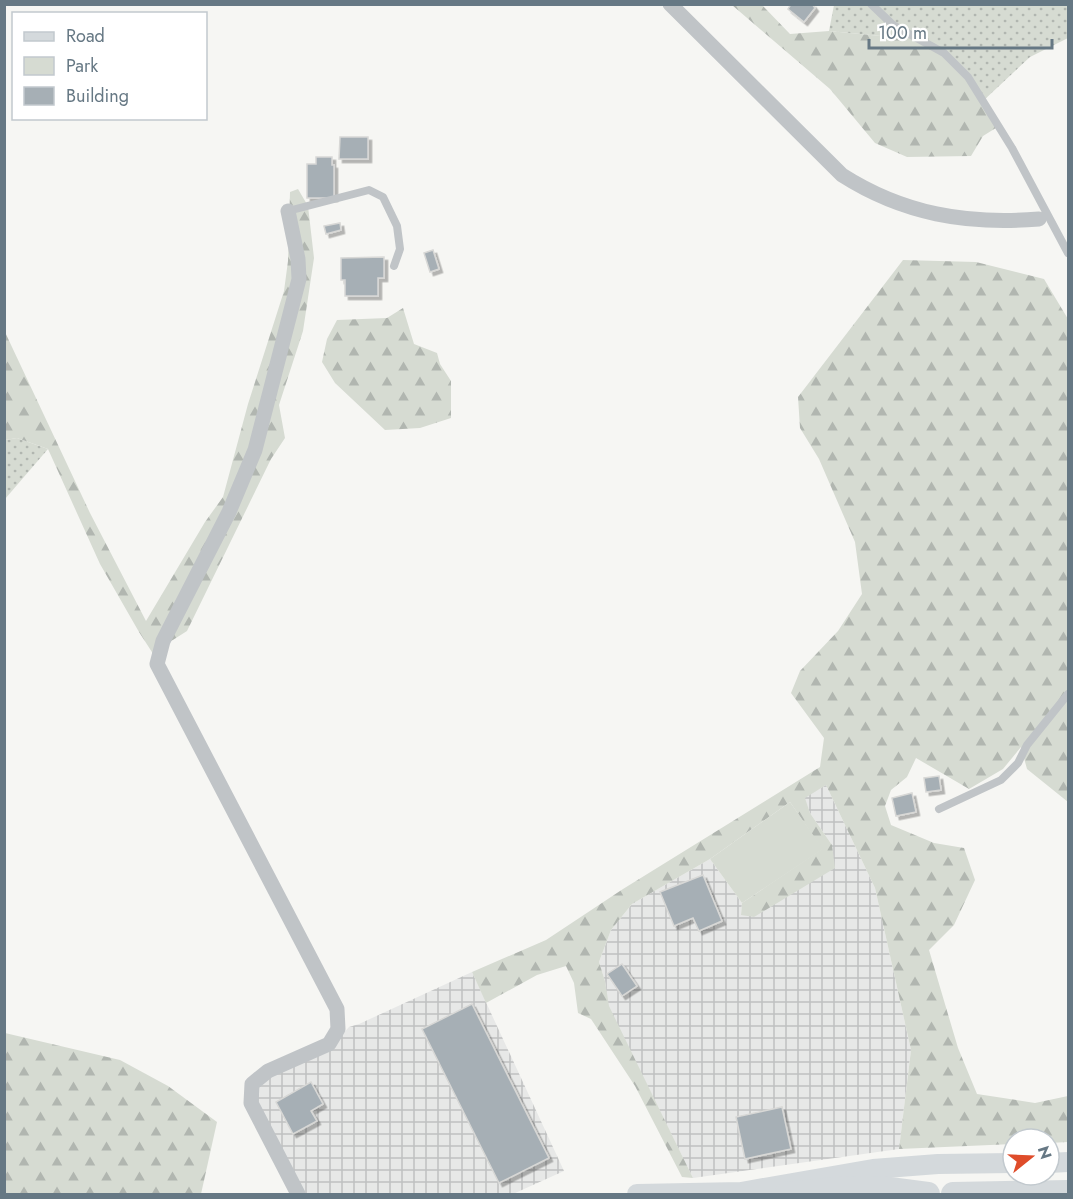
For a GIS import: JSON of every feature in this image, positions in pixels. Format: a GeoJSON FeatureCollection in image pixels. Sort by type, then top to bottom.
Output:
{"type":"FeatureCollection","features":[{"type":"Feature","properties":{"kind":"highway"},"geometry":{"type":"LineString","coordinates":[[786,1194],[836,1189],[882,1188],[928,1194]]}},
{"type":"Feature","properties":{"kind":"highway"},"geometry":{"type":"LineString","coordinates":[[953,1194],[1068,1191]]}},
{"type":"Feature","properties":{"kind":"main road"},"geometry":{"type":"LineString","coordinates":[[637,1194],[738,1193],[873,1169],[938,1164],[1001,1163]]}},
{"type":"Feature","properties":{"kind":"street"},"geometry":{"type":"LineString","coordinates":[[670,4],[842,174],[855,183],[899,204],[933,214],[1014,221],[1039,219]]}},
{"type":"Feature","properties":{"kind":"street"},"geometry":{"type":"LineString","coordinates":[[288,211],[300,279],[255,450],[229,512],[163,641],[157,664],[337,1009],[338,1029],[329,1044],[268,1071],[252,1084],[251,1103],[298,1194]]}},
{"type":"Feature","properties":{"kind":"lane"},"geometry":{"type":"LineString","coordinates":[[871,4],[893,25],[944,53],[968,77],[1012,148],[1068,253]]}},
{"type":"Feature","properties":{"kind":"lane"},"geometry":{"type":"LineString","coordinates":[[288,211],[369,190],[383,197],[397,226],[400,249],[394,266]]}},
{"type":"Feature","properties":{"kind":"lane"},"geometry":{"type":"LineString","coordinates":[[939,809],[1001,780],[1018,763],[1028,745],[1068,694]]}},
{"type":"Feature","properties":{"kind":"shaded area"},"geometry":{"type":"Polygon","coordinates":[[[826,785],[875,888],[911,1050],[899,1149],[693,1178],[608,1006],[605,981],[599,962],[611,930],[632,904],[710,859],[742,903],[741,915],[832,845],[810,813],[804,797],[826,785]]]}},
{"type":"Feature","properties":{"kind":"shaded area"},"geometry":{"type":"Polygon","coordinates":[[[472,972],[564,1171],[513,1194],[304,1194],[256,1101],[257,1086],[273,1074],[331,1047],[349,1027],[472,972]]]}},
{"type":"Feature","properties":{"kind":"green space"},"geometry":{"type":"Polygon","coordinates":[[[732,5],[762,5],[790,34],[829,31],[881,36],[893,25],[944,53],[968,77],[999,126],[983,136],[971,156],[907,157],[875,143],[830,89],[732,5]]]}},
{"type":"Feature","properties":{"kind":"green space"},"geometry":{"type":"Polygon","coordinates":[[[834,5],[1068,5],[1068,38],[1030,57],[983,101],[881,36],[829,31],[834,5]]]}},
{"type":"Feature","properties":{"kind":"green space"},"geometry":{"type":"Polygon","coordinates":[[[298,189],[308,206],[314,258],[303,331],[279,405],[285,438],[271,459],[187,631],[165,645],[159,663],[100,564],[48,449],[17,438],[5,440],[4,330],[90,513],[146,621],[205,522],[223,497],[248,404],[284,291],[288,261],[290,192],[298,189]]]}},
{"type":"Feature","properties":{"kind":"green space"},"geometry":{"type":"Polygon","coordinates":[[[903,260],[976,262],[1044,279],[1068,319],[1068,802],[1027,769],[1021,747],[1003,769],[969,789],[916,758],[907,777],[891,790],[885,806],[891,825],[934,843],[964,848],[975,880],[954,925],[929,950],[958,1048],[977,1094],[1035,1103],[1068,1096],[1068,1142],[1061,1142],[1061,1127],[1001,1127],[1001,1145],[899,1149],[911,1050],[875,888],[826,785],[805,798],[810,813],[832,845],[835,868],[754,917],[741,915],[742,903],[822,849],[790,802],[710,859],[632,904],[611,930],[599,962],[609,1006],[693,1178],[682,1177],[635,1086],[591,1019],[578,1013],[574,983],[566,966],[537,975],[486,1003],[472,972],[546,940],[623,889],[820,767],[824,738],[791,693],[800,671],[838,631],[862,594],[855,542],[819,459],[800,428],[798,397],[903,260]]]}},
{"type":"Feature","properties":{"kind":"green space"},"geometry":{"type":"Polygon","coordinates":[[[403,308],[414,344],[437,353],[440,364],[451,381],[451,418],[420,428],[385,430],[335,383],[322,362],[327,339],[337,320],[387,318],[403,308]]]}},
{"type":"Feature","properties":{"kind":"green space"},"geometry":{"type":"Polygon","coordinates":[[[17,438],[48,449],[5,499],[5,440],[17,438]]]}},
{"type":"Feature","properties":{"kind":"green space"},"geometry":{"type":"Polygon","coordinates":[[[790,802],[823,849],[742,903],[710,859],[790,802]]]}},
{"type":"Feature","properties":{"kind":"green space"},"geometry":{"type":"Polygon","coordinates":[[[5,1033],[120,1060],[168,1086],[217,1122],[201,1194],[5,1194],[5,1033]]]}},
{"type":"Feature","properties":{"kind":"building"},"geometry":{"type":"Polygon","coordinates":[[[791,4],[812,4],[815,8],[804,22],[788,9],[791,4]]]}},
{"type":"Feature","properties":{"kind":"building"},"geometry":{"type":"Polygon","coordinates":[[[340,137],[368,137],[368,159],[339,159],[340,137]]]}},
{"type":"Feature","properties":{"kind":"building"},"geometry":{"type":"Polygon","coordinates":[[[316,157],[332,157],[334,198],[307,198],[307,164],[316,164],[316,157]]]}},
{"type":"Feature","properties":{"kind":"building"},"geometry":{"type":"Polygon","coordinates":[[[340,223],[341,230],[326,234],[324,226],[340,223]]]}},
{"type":"Feature","properties":{"kind":"building"},"geometry":{"type":"Polygon","coordinates":[[[433,250],[439,269],[430,272],[424,253],[433,250]]]}},
{"type":"Feature","properties":{"kind":"building"},"geometry":{"type":"Polygon","coordinates":[[[384,257],[384,278],[378,278],[378,296],[345,296],[345,280],[341,280],[341,258],[384,257]]]}},
{"type":"Feature","properties":{"kind":"building"},"geometry":{"type":"Polygon","coordinates":[[[939,776],[941,790],[926,792],[924,778],[939,776]]]}},
{"type":"Feature","properties":{"kind":"building"},"geometry":{"type":"Polygon","coordinates":[[[912,793],[916,812],[896,816],[892,798],[912,793]]]}},
{"type":"Feature","properties":{"kind":"building"},"geometry":{"type":"Polygon","coordinates":[[[703,875],[722,921],[699,931],[693,918],[674,926],[660,892],[703,875]]]}},
{"type":"Feature","properties":{"kind":"building"},"geometry":{"type":"Polygon","coordinates":[[[622,964],[637,986],[622,996],[607,974],[622,964]]]}},
{"type":"Feature","properties":{"kind":"building"},"geometry":{"type":"Polygon","coordinates":[[[472,1004],[549,1158],[499,1183],[422,1029],[472,1004]]]}},
{"type":"Feature","properties":{"kind":"building"},"geometry":{"type":"Polygon","coordinates":[[[311,1082],[323,1104],[311,1111],[317,1121],[293,1134],[276,1102],[311,1082]]]}},
{"type":"Feature","properties":{"kind":"building"},"geometry":{"type":"Polygon","coordinates":[[[782,1107],[791,1149],[745,1159],[736,1117],[782,1107]]]}}]}
